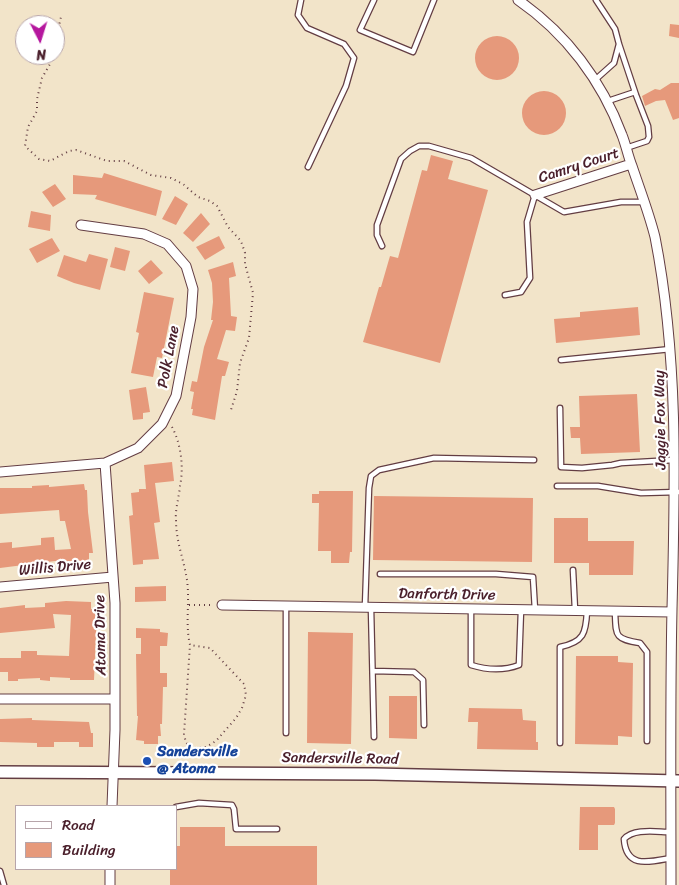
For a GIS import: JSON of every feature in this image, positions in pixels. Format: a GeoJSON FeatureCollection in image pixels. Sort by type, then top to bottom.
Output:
{"type":"FeatureCollection","features":[{"type":"Feature","properties":{"kind":"street","name":"Jaggie Fox Way"},"geometry":{"type":"LineString","coordinates":[[518,0],[561,36],[595,80],[607,101],[626,148],[656,239],[667,303],[678,422],[676,541],[672,612],[675,643],[675,780],[671,832],[671,885]]}},
{"type":"Feature","properties":{"kind":"street","name":"Camry Court"},"geometry":{"type":"LineString","coordinates":[[536,194],[631,164]]}},
{"type":"Feature","properties":{"kind":"street","name":"Polk Lane"},"geometry":{"type":"LineString","coordinates":[[0,472],[105,463],[138,448],[162,424],[176,396],[193,289],[186,266],[167,244],[144,234],[81,226]]}},
{"type":"Feature","properties":{"kind":"street","name":"Atoma Drive"},"geometry":{"type":"LineString","coordinates":[[105,463],[115,603],[112,805]]}},
{"type":"Feature","properties":{"kind":"street","name":"Willis Drive"},"geometry":{"type":"LineString","coordinates":[[0,587],[113,576]]}},
{"type":"Feature","properties":{"kind":"street","name":"Danforth Drive"},"geometry":{"type":"LineString","coordinates":[[222,605],[672,612]]}},
{"type":"Feature","properties":{"kind":"street"},"geometry":{"type":"LineString","coordinates":[[0,699],[115,699]]}},
{"type":"Feature","properties":{"kind":"street","name":"Sandersville Road"},"geometry":{"type":"LineString","coordinates":[[0,772],[307,774],[675,780]]}},
{"type":"Feature","properties":{"kind":"street"},"geometry":{"type":"LineString","coordinates":[[110,870],[110,885]]}},
{"type":"Feature","properties":{"kind":"lane"},"geometry":{"type":"LineString","coordinates":[[301,0],[298,15],[306,28],[344,44],[354,58],[346,86],[308,167]]}},
{"type":"Feature","properties":{"kind":"lane"},"geometry":{"type":"LineString","coordinates":[[374,0],[360,30],[413,52],[434,0]]}},
{"type":"Feature","properties":{"kind":"lane"},"geometry":{"type":"LineString","coordinates":[[596,0],[615,28],[648,126],[649,137],[647,141],[626,148]]}},
{"type":"Feature","properties":{"kind":"lane"},"geometry":{"type":"LineString","coordinates":[[595,80],[614,63],[619,44]]}},
{"type":"Feature","properties":{"kind":"lane"},"geometry":{"type":"LineString","coordinates":[[607,101],[635,92]]}},
{"type":"Feature","properties":{"kind":"lane"},"geometry":{"type":"LineString","coordinates":[[382,246],[377,235],[377,225],[401,159],[419,146],[429,146],[470,158],[536,194],[564,212],[621,202],[645,202]]}},
{"type":"Feature","properties":{"kind":"lane"},"geometry":{"type":"LineString","coordinates":[[505,295],[521,292],[530,278],[527,222],[536,194]]}},
{"type":"Feature","properties":{"kind":"lane"},"geometry":{"type":"LineString","coordinates":[[561,360],[672,348]]}},
{"type":"Feature","properties":{"kind":"lane"},"geometry":{"type":"LineString","coordinates":[[560,408],[562,467],[582,468],[621,463],[676,460]]}},
{"type":"Feature","properties":{"kind":"lane"},"geometry":{"type":"LineString","coordinates":[[374,737],[373,671],[368,607],[369,488],[371,476],[379,470],[434,458],[534,460]]}},
{"type":"Feature","properties":{"kind":"lane"},"geometry":{"type":"LineString","coordinates":[[557,486],[598,486],[641,493],[677,492]]}},
{"type":"Feature","properties":{"kind":"lane"},"geometry":{"type":"LineString","coordinates":[[573,570],[575,610]]}},
{"type":"Feature","properties":{"kind":"lane"},"geometry":{"type":"LineString","coordinates":[[380,574],[496,574],[533,577],[535,610]]}},
{"type":"Feature","properties":{"kind":"lane"},"geometry":{"type":"LineString","coordinates":[[286,606],[286,733]]}},
{"type":"Feature","properties":{"kind":"lane"},"geometry":{"type":"LineString","coordinates":[[471,609],[471,665],[483,669],[507,669],[519,665],[521,610]]}},
{"type":"Feature","properties":{"kind":"lane"},"geometry":{"type":"LineString","coordinates":[[560,743],[560,647],[572,644],[582,637],[586,629],[587,611]]}},
{"type":"Feature","properties":{"kind":"lane"},"geometry":{"type":"LineString","coordinates":[[615,611],[615,632],[626,641],[640,643],[647,652],[646,741]]}},
{"type":"Feature","properties":{"kind":"lane"},"geometry":{"type":"LineString","coordinates":[[373,671],[414,672],[422,680],[424,725]]}},
{"type":"Feature","properties":{"kind":"lane"},"geometry":{"type":"LineString","coordinates":[[178,808],[199,803],[232,805],[236,829],[277,829]]}},
{"type":"Feature","properties":{"kind":"lane"},"geometry":{"type":"LineString","coordinates":[[671,832],[636,832],[628,834],[624,839],[624,849],[627,856],[632,860],[649,862],[671,858]]}},
{"type":"Feature","properties":{"kind":"lane"},"geometry":{"type":"LineString","coordinates":[[0,871],[4,885]]}},
{"type":"Feature","properties":{"kind":"path"},"geometry":{"type":"LineString","coordinates":[[48,65],[39,87],[37,111],[25,136],[25,146],[30,153],[39,159],[50,161],[76,150],[107,161],[124,161],[151,175],[171,178],[183,184],[198,197],[210,201],[216,206],[228,227],[241,241],[245,253],[245,264],[254,293],[250,338],[240,363],[237,391],[230,413]]}},
{"type":"Feature","properties":{"kind":"path"},"geometry":{"type":"LineString","coordinates":[[172,427],[179,446],[181,475],[176,534],[187,578],[189,605],[188,636],[190,645],[184,734],[186,743],[193,748],[206,747],[216,741],[236,718],[242,708],[246,695],[244,684],[210,648],[190,645]]}},
{"type":"Feature","properties":{"kind":"path"},"geometry":{"type":"LineString","coordinates":[[189,605],[222,605]]}},
{"type":"Feature","properties":{"kind":"building"},"geometry":{"type":"Polygon","coordinates":[[[670,24],[679,25],[679,38],[669,36],[670,24]]]}},
{"type":"Feature","properties":{"kind":"building"},"geometry":{"type":"Polygon","coordinates":[[[493,36],[501,36],[513,42],[519,58],[513,74],[501,80],[493,80],[481,74],[475,62],[475,54],[481,42],[493,36]]]}},
{"type":"Feature","properties":{"kind":"building"},"geometry":{"type":"Polygon","coordinates":[[[671,83],[679,83],[679,118],[673,120],[665,100],[656,101],[645,106],[642,96],[655,89],[660,90],[671,83]]]}},
{"type":"Feature","properties":{"kind":"building"},"geometry":{"type":"Polygon","coordinates":[[[548,91],[560,97],[565,104],[565,122],[560,129],[553,134],[540,135],[528,129],[523,122],[522,109],[528,97],[535,92],[548,91]]]}},
{"type":"Feature","properties":{"kind":"building"},"geometry":{"type":"Polygon","coordinates":[[[431,155],[453,161],[448,179],[488,190],[440,363],[363,342],[390,256],[398,258],[422,170],[427,171],[431,155]]]}},
{"type":"Feature","properties":{"kind":"building"},"geometry":{"type":"Polygon","coordinates":[[[104,173],[162,191],[156,216],[95,199],[97,195],[73,194],[73,175],[102,178],[104,173]]]}},
{"type":"Feature","properties":{"kind":"building"},"geometry":{"type":"Polygon","coordinates":[[[55,184],[66,199],[53,207],[42,192],[55,184]]]}},
{"type":"Feature","properties":{"kind":"building"},"geometry":{"type":"Polygon","coordinates":[[[175,196],[188,204],[176,225],[162,219],[175,196]]]}},
{"type":"Feature","properties":{"kind":"building"},"geometry":{"type":"Polygon","coordinates":[[[31,211],[51,215],[50,231],[28,227],[31,211]]]}},
{"type":"Feature","properties":{"kind":"building"},"geometry":{"type":"Polygon","coordinates":[[[201,213],[210,224],[193,242],[183,233],[201,213]]]}},
{"type":"Feature","properties":{"kind":"building"},"geometry":{"type":"Polygon","coordinates":[[[219,236],[225,248],[205,260],[196,247],[219,236]]]}},
{"type":"Feature","properties":{"kind":"building"},"geometry":{"type":"Polygon","coordinates":[[[52,238],[60,251],[37,263],[29,249],[52,238]]]}},
{"type":"Feature","properties":{"kind":"building"},"geometry":{"type":"Polygon","coordinates":[[[115,247],[130,251],[125,271],[110,267],[115,247]]]}},
{"type":"Feature","properties":{"kind":"building"},"geometry":{"type":"Polygon","coordinates":[[[89,254],[108,259],[100,290],[57,276],[64,255],[86,262],[89,254]]]}},
{"type":"Feature","properties":{"kind":"building"},"geometry":{"type":"Polygon","coordinates":[[[151,260],[163,273],[149,284],[138,271],[151,260]]]}},
{"type":"Feature","properties":{"kind":"building"},"geometry":{"type":"Polygon","coordinates":[[[233,262],[236,276],[229,278],[231,316],[237,317],[235,331],[226,330],[217,359],[229,362],[225,376],[222,376],[215,420],[192,415],[193,409],[191,409],[194,392],[190,391],[192,381],[197,382],[204,347],[213,320],[211,320],[213,302],[212,283],[208,270],[233,262]]]}},
{"type":"Feature","properties":{"kind":"building"},"geometry":{"type":"Polygon","coordinates":[[[144,292],[174,298],[162,358],[157,357],[153,377],[131,373],[139,333],[136,332],[144,292]]]}},
{"type":"Feature","properties":{"kind":"building"},"geometry":{"type":"Polygon","coordinates":[[[638,307],[640,335],[556,343],[554,319],[580,317],[580,312],[638,307]]]}},
{"type":"Feature","properties":{"kind":"building"},"geometry":{"type":"Polygon","coordinates":[[[146,387],[150,412],[143,413],[143,419],[133,420],[129,390],[146,387]]]}},
{"type":"Feature","properties":{"kind":"building"},"geometry":{"type":"Polygon","coordinates":[[[637,394],[640,452],[581,454],[580,438],[571,438],[570,427],[580,427],[579,396],[637,394]]]}},
{"type":"Feature","properties":{"kind":"building"},"geometry":{"type":"Polygon","coordinates":[[[172,462],[174,481],[155,483],[160,522],[154,523],[159,559],[143,560],[143,564],[133,565],[129,516],[133,515],[131,493],[139,492],[139,489],[146,489],[144,465],[172,462]]]}},
{"type":"Feature","properties":{"kind":"building"},"geometry":{"type":"Polygon","coordinates":[[[84,484],[85,490],[87,490],[93,553],[89,553],[89,561],[63,563],[63,560],[0,568],[0,543],[12,542],[12,548],[41,545],[41,538],[54,537],[55,550],[71,549],[65,521],[60,521],[59,510],[0,514],[0,488],[32,488],[32,486],[49,485],[49,487],[84,484]]]}},
{"type":"Feature","properties":{"kind":"building"},"geometry":{"type":"Polygon","coordinates":[[[319,491],[353,491],[352,552],[350,552],[349,563],[331,563],[331,551],[318,551],[319,503],[312,503],[312,494],[319,494],[319,491]]]}},
{"type":"Feature","properties":{"kind":"building"},"geometry":{"type":"Polygon","coordinates":[[[374,496],[533,498],[532,562],[373,560],[374,496]]]}},
{"type":"Feature","properties":{"kind":"building"},"geometry":{"type":"Polygon","coordinates":[[[554,518],[588,518],[588,541],[634,541],[633,575],[589,575],[589,563],[554,563],[554,518]]]}},
{"type":"Feature","properties":{"kind":"building"},"geometry":{"type":"Polygon","coordinates":[[[166,586],[166,601],[135,602],[135,587],[166,586]]]}},
{"type":"Feature","properties":{"kind":"building"},"geometry":{"type":"Polygon","coordinates":[[[66,601],[91,602],[91,609],[97,610],[94,680],[70,680],[70,678],[50,677],[50,681],[40,680],[40,678],[8,681],[8,672],[0,672],[0,658],[21,658],[21,651],[37,651],[37,655],[69,656],[71,615],[53,614],[55,628],[0,633],[0,608],[25,605],[25,608],[45,607],[45,603],[66,601]]]}},
{"type":"Feature","properties":{"kind":"building"},"geometry":{"type":"Polygon","coordinates":[[[136,628],[160,629],[160,632],[168,633],[167,646],[160,646],[160,673],[167,673],[167,687],[163,687],[161,736],[158,736],[158,744],[144,744],[144,741],[136,740],[138,716],[136,654],[141,654],[141,638],[136,638],[136,628]]]}},
{"type":"Feature","properties":{"kind":"building"},"geometry":{"type":"Polygon","coordinates":[[[308,632],[353,633],[351,744],[307,743],[308,632]]]}},
{"type":"Feature","properties":{"kind":"building"},"geometry":{"type":"Polygon","coordinates":[[[576,656],[618,656],[618,662],[633,663],[632,737],[618,736],[618,745],[575,744],[576,656]]]}},
{"type":"Feature","properties":{"kind":"building"},"geometry":{"type":"Polygon","coordinates":[[[389,696],[417,696],[417,739],[389,738],[389,696]]]}},
{"type":"Feature","properties":{"kind":"building"},"geometry":{"type":"Polygon","coordinates":[[[469,708],[522,709],[523,720],[536,721],[538,750],[477,749],[478,722],[468,722],[469,708]]]}},
{"type":"Feature","properties":{"kind":"building"},"geometry":{"type":"Polygon","coordinates":[[[32,718],[32,720],[89,722],[91,733],[93,733],[93,747],[79,747],[79,742],[54,742],[54,747],[37,747],[37,743],[0,742],[0,719],[32,718]]]}},
{"type":"Feature","properties":{"kind":"building"},"geometry":{"type":"Polygon","coordinates":[[[580,807],[614,807],[615,809],[614,825],[598,825],[598,850],[579,850],[580,807]]]}},
{"type":"Feature","properties":{"kind":"building"},"geometry":{"type":"Polygon","coordinates":[[[180,827],[225,827],[225,846],[317,846],[317,885],[170,885],[170,870],[178,870],[178,846],[180,846],[180,827]]]}},
{"type":"Feature","properties":{"kind":"place","name":"Sandersville @ Atoma"},"geometry":{"type":"Point","coordinates":[147,761]}}]}
